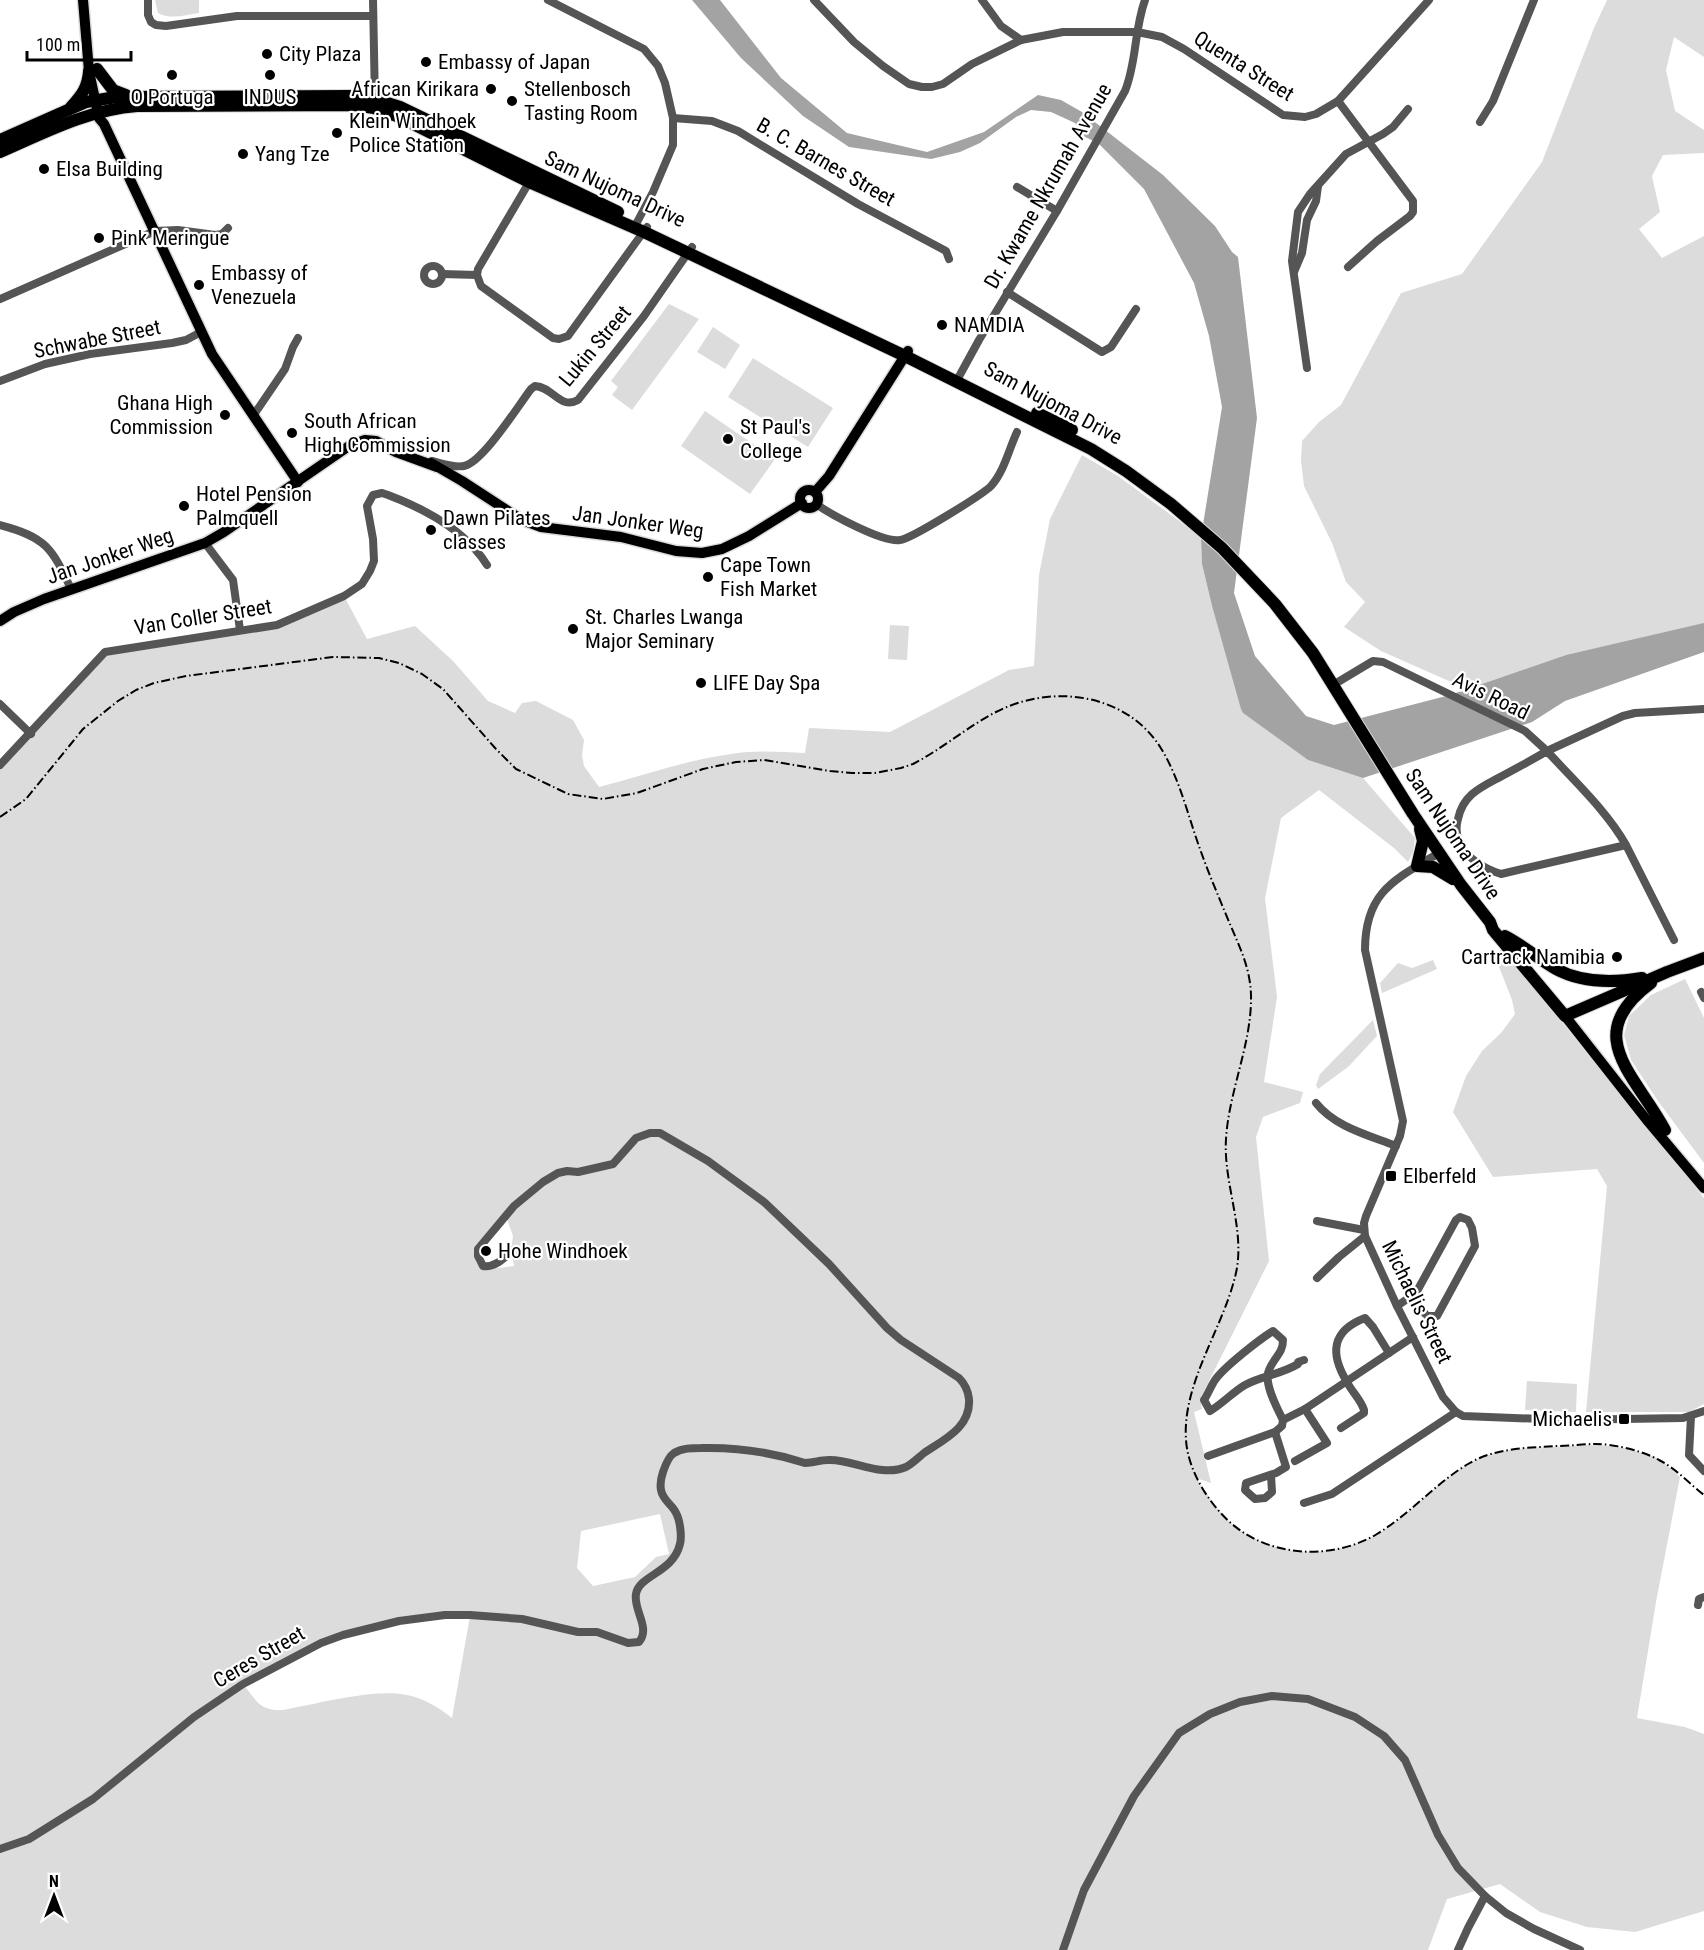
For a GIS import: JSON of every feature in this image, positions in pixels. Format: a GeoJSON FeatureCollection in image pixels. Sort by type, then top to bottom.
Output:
{"type":"FeatureCollection","features":[{"type":"Feature","properties":{"kind":"highway"},"geometry":{"type":"LineString","coordinates":[[71,108],[85,90],[93,70],[113,90],[136,97]]}},
{"type":"Feature","properties":{"kind":"highway","name":"Sam Nujoma Drive"},"geometry":{"type":"LineString","coordinates":[[0,140],[71,108],[100,105],[136,97],[319,95],[400,107],[532,177],[958,379],[1057,422],[1139,473],[1254,580],[1293,626],[1351,713],[1438,853],[1490,922],[1493,930],[1567,1015]]}},
{"type":"Feature","properties":{"kind":"highway","name":"Sam Nujoma Drive"},"geometry":{"type":"LineString","coordinates":[[0,152],[73,120],[100,105],[375,104]]}},
{"type":"Feature","properties":{"kind":"highway"},"geometry":{"type":"LineString","coordinates":[[1413,814],[1423,841],[1417,866],[1437,868],[1461,885]]}},
{"type":"Feature","properties":{"kind":"highway"},"geometry":{"type":"LineString","coordinates":[[1490,922],[1496,925],[1567,1015],[1704,957]]}},
{"type":"Feature","properties":{"kind":"highway"},"geometry":{"type":"LineString","coordinates":[[1505,936],[1556,968],[1584,979],[1622,981],[1667,972]]}},
{"type":"Feature","properties":{"kind":"highway"},"geometry":{"type":"LineString","coordinates":[[1665,1130],[1623,1063],[1616,1040],[1619,1018],[1625,1007],[1667,972]]}},
{"type":"Feature","properties":{"kind":"main road"},"geometry":{"type":"LineString","coordinates":[[83,0],[100,105],[99,118],[104,124],[212,354],[298,482]]}},
{"type":"Feature","properties":{"kind":"main road"},"geometry":{"type":"LineString","coordinates":[[90,0],[93,70]]}},
{"type":"Feature","properties":{"kind":"main road","name":"Jan Jonker Weg"},"geometry":{"type":"LineString","coordinates":[[0,621],[14,612],[71,589],[205,543],[349,446],[359,442],[371,441],[436,467],[470,485],[522,520],[541,527],[621,537],[676,551],[713,552],[738,542],[802,503],[800,497],[803,492],[808,490],[815,492],[829,477],[906,353]]}},
{"type":"Feature","properties":{"kind":"main road","name":"Jan Jonker Weg"},"geometry":{"type":"LineString","coordinates":[[386,446],[398,448],[427,460],[436,467]]}},
{"type":"Feature","properties":{"kind":"main road"},"geometry":{"type":"LineString","coordinates":[[802,503],[809,507],[816,504],[818,496],[815,492]]}},
{"type":"Feature","properties":{"kind":"main road","name":"Sam Nujoma Drive"},"geometry":{"type":"LineString","coordinates":[[1567,1015],[1665,1130],[1704,1181]]}},
{"type":"Feature","properties":{"kind":"main road","name":"Sam Nujoma Drive"},"geometry":{"type":"LineString","coordinates":[[1567,1015],[1646,1119],[1704,1188]]}},
{"type":"Feature","properties":{"kind":"street"},"geometry":{"type":"LineString","coordinates":[[148,0],[148,15],[151,22],[166,26],[237,16],[373,16]]}},
{"type":"Feature","properties":{"kind":"street"},"geometry":{"type":"LineString","coordinates":[[373,0],[375,104]]}},
{"type":"Feature","properties":{"kind":"street"},"geometry":{"type":"LineString","coordinates":[[532,177],[478,269],[477,275],[481,286],[553,338],[564,338],[641,227],[670,154],[674,136],[674,118],[658,66],[644,49],[548,0]]}},
{"type":"Feature","properties":{"kind":"street","name":"Quenta Street"},"geometry":{"type":"LineString","coordinates":[[814,0],[854,42],[909,84],[922,87],[943,84],[972,64],[1021,40],[1063,32],[1137,32],[1162,37],[1184,49],[1283,115],[1305,117],[1316,114],[1338,101],[1429,0]]}},
{"type":"Feature","properties":{"kind":"street"},"geometry":{"type":"LineString","coordinates":[[982,0],[1001,26],[1021,40]]}},
{"type":"Feature","properties":{"kind":"street","name":"Dr. Kwame Nkrumah Avenue"},"geometry":{"type":"LineString","coordinates":[[958,379],[1007,292],[1057,211],[1131,78],[1137,32],[1145,0]]}},
{"type":"Feature","properties":{"kind":"street"},"geometry":{"type":"LineString","coordinates":[[1480,122],[1493,101],[1534,0]]}},
{"type":"Feature","properties":{"kind":"street"},"geometry":{"type":"LineString","coordinates":[[1338,101],[1413,201],[1413,212],[1348,267]]}},
{"type":"Feature","properties":{"kind":"street"},"geometry":{"type":"LineString","coordinates":[[1307,368],[1292,261],[1299,212],[1305,199],[1346,154],[1393,127],[1408,109]]}},
{"type":"Feature","properties":{"kind":"street","name":"B. C. Barnes Street"},"geometry":{"type":"LineString","coordinates":[[674,118],[712,121],[738,131],[858,204],[946,251],[949,259]]}},
{"type":"Feature","properties":{"kind":"street"},"geometry":{"type":"LineString","coordinates":[[1294,272],[1304,247],[1307,219],[1316,201],[1318,186]]}},
{"type":"Feature","properties":{"kind":"street"},"geometry":{"type":"LineString","coordinates":[[1017,187],[1057,211]]}},
{"type":"Feature","properties":{"kind":"street"},"geometry":{"type":"LineString","coordinates":[[0,299],[155,231],[178,230],[216,235],[222,234],[228,228]]}},
{"type":"Feature","properties":{"kind":"street"},"geometry":{"type":"LineString","coordinates":[[1293,245],[1300,249],[1304,247]]}},
{"type":"Feature","properties":{"kind":"street","name":"Lukin Street"},"geometry":{"type":"LineString","coordinates":[[427,460],[464,466],[475,460],[535,386],[544,388],[566,404],[578,400],[644,316],[690,250]]}},
{"type":"Feature","properties":{"kind":"street"},"geometry":{"type":"LineString","coordinates":[[442,274],[477,275]]}},
{"type":"Feature","properties":{"kind":"street"},"geometry":{"type":"LineString","coordinates":[[1007,292],[1102,352],[1111,347],[1137,309]]}},
{"type":"Feature","properties":{"kind":"street","name":"Schwabe Street"},"geometry":{"type":"LineString","coordinates":[[0,381],[45,364],[144,345],[172,343],[186,340],[201,332]]}},
{"type":"Feature","properties":{"kind":"street"},"geometry":{"type":"LineString","coordinates":[[253,417],[285,369],[298,338]]}},
{"type":"Feature","properties":{"kind":"street"},"geometry":{"type":"LineString","coordinates":[[816,504],[825,511],[884,538],[900,540],[915,534],[990,487],[1001,470],[1017,432]]}},
{"type":"Feature","properties":{"kind":"street","name":"Van Coller Street"},"geometry":{"type":"LineString","coordinates":[[0,765],[105,652],[277,625],[344,596],[362,584],[374,561],[367,506],[373,495],[382,493],[388,495],[434,516],[468,542],[488,565]]}},
{"type":"Feature","properties":{"kind":"street"},"geometry":{"type":"LineString","coordinates":[[0,525],[45,544],[58,562],[71,589]]}},
{"type":"Feature","properties":{"kind":"street"},"geometry":{"type":"LineString","coordinates":[[205,543],[233,580],[240,630]]}},
{"type":"Feature","properties":{"kind":"street","name":"Avis Road"},"geometry":{"type":"LineString","coordinates":[[1333,685],[1373,661],[1383,662],[1524,731],[1547,751],[1618,831],[1674,940]]}},
{"type":"Feature","properties":{"kind":"street"},"geometry":{"type":"LineString","coordinates":[[0,704],[31,734]]}},
{"type":"Feature","properties":{"kind":"street"},"geometry":{"type":"LineString","coordinates":[[1626,845],[1501,874],[1489,870],[1472,859],[1461,846],[1457,835],[1457,823],[1460,809],[1468,797],[1547,751],[1623,716],[1635,713],[1704,709]]}},
{"type":"Feature","properties":{"kind":"street","name":"Michaelis Street"},"geometry":{"type":"LineString","coordinates":[[1438,853],[1398,878],[1384,890],[1374,903],[1365,938],[1365,950],[1403,1114],[1402,1131],[1366,1216],[1365,1233],[1397,1306],[1443,1397],[1456,1412]]}},
{"type":"Feature","properties":{"kind":"street"},"geometry":{"type":"LineString","coordinates":[[1316,1103],[1340,1123],[1396,1146]]}},
{"type":"Feature","properties":{"kind":"street","name":"Ceres Street"},"geometry":{"type":"LineString","coordinates":[[0,1850],[29,1839],[93,1799],[194,1718],[243,1684],[321,1643],[354,1632],[445,1615],[522,1618],[578,1632],[597,1632],[627,1643],[641,1641],[644,1628],[636,1603],[637,1590],[644,1582],[668,1566],[680,1544],[680,1529],[676,1511],[662,1494],[660,1486],[663,1470],[674,1453],[686,1449],[728,1447],[805,1463],[828,1460],[866,1468],[894,1469],[906,1467],[964,1423],[968,1412],[969,1396],[965,1384],[959,1378],[901,1340],[887,1328],[829,1264],[764,1202],[708,1161],[660,1133],[650,1133],[636,1138],[613,1164],[578,1172],[558,1173],[543,1182],[514,1206],[478,1250],[478,1256],[481,1264],[488,1267],[500,1262],[511,1250]]}},
{"type":"Feature","properties":{"kind":"street"},"geometry":{"type":"LineString","coordinates":[[1397,1306],[1412,1298],[1419,1288],[1456,1220],[1460,1217],[1468,1220],[1475,1246],[1437,1316],[1431,1317],[1424,1314],[1412,1298]]}},
{"type":"Feature","properties":{"kind":"street"},"geometry":{"type":"LineString","coordinates":[[1317,1221],[1365,1233]]}},
{"type":"Feature","properties":{"kind":"street"},"geometry":{"type":"LineString","coordinates":[[1317,1278],[1365,1233]]}},
{"type":"Feature","properties":{"kind":"street"},"geometry":{"type":"LineString","coordinates":[[1341,1428],[1364,1413],[1335,1356],[1337,1342],[1344,1331],[1362,1319],[1368,1320],[1389,1353]]}},
{"type":"Feature","properties":{"kind":"street"},"geometry":{"type":"LineString","coordinates":[[1208,1456],[1275,1432],[1282,1426],[1283,1420],[1274,1404],[1267,1378],[1268,1371],[1282,1349],[1283,1340],[1274,1331],[1261,1338],[1216,1378],[1204,1400],[1210,1411],[1245,1385],[1267,1378],[1304,1360]]}},
{"type":"Feature","properties":{"kind":"street"},"geometry":{"type":"LineString","coordinates":[[1283,1420],[1305,1409],[1413,1337]]}},
{"type":"Feature","properties":{"kind":"street"},"geometry":{"type":"LineString","coordinates":[[1295,1461],[1327,1443],[1305,1409]]}},
{"type":"Feature","properties":{"kind":"street"},"geometry":{"type":"LineString","coordinates":[[1304,1503],[1332,1494],[1456,1412],[1469,1417],[1566,1420],[1683,1418],[1704,1411]]}},
{"type":"Feature","properties":{"kind":"street"},"geometry":{"type":"LineString","coordinates":[[1691,1416],[1689,1455],[1704,1471]]}},
{"type":"Feature","properties":{"kind":"street"},"geometry":{"type":"LineString","coordinates":[[1271,1475],[1284,1470],[1286,1464],[1275,1432]]}},
{"type":"Feature","properties":{"kind":"street"},"geometry":{"type":"LineString","coordinates":[[1698,1605],[1699,1599],[1704,1597]]}},
{"type":"Feature","properties":{"kind":"street"},"geometry":{"type":"LineString","coordinates":[[1063,1950],[1084,1890],[1134,1796],[1179,1733],[1210,1714],[1240,1702],[1272,1696],[1308,1699],[1355,1717],[1384,1736],[1405,1760],[1438,1835],[1458,1868],[1485,1896],[1506,1913],[1580,1950]]}},
{"type":"Feature","properties":{"kind":"street"},"geometry":{"type":"LineString","coordinates":[[1458,1950],[1485,1896]]}},
{"type":"Feature","properties":{"kind":"shaded area"},"geometry":{"type":"Polygon","coordinates":[[[155,0],[199,0],[199,13],[178,16],[163,15],[158,13],[155,0]]]}},
{"type":"Feature","properties":{"kind":"shaded area"},"geometry":{"type":"Polygon","coordinates":[[[692,0],[720,0],[781,78],[847,133],[927,152],[984,132],[1038,95],[1061,100],[1082,112],[1163,175],[1215,226],[1232,252],[1238,257],[1257,418],[1234,593],[1255,656],[1306,716],[1334,725],[1450,695],[1566,655],[1704,623],[1704,652],[1565,701],[1532,722],[1363,778],[1308,760],[1243,713],[1241,709],[1202,564],[1201,537],[1222,407],[1209,336],[1194,283],[1144,189],[1098,143],[1085,137],[1075,123],[1051,112],[1031,110],[1016,117],[980,143],[960,152],[931,159],[849,147],[803,116],[741,58],[692,0]]]}},
{"type":"Feature","properties":{"kind":"shaded area"},"geometry":{"type":"Polygon","coordinates":[[[1607,0],[1704,0],[1704,57],[1674,37],[1666,70],[1675,111],[1704,130],[1704,153],[1663,155],[1652,176],[1660,212],[1639,229],[1662,258],[1704,236],[1704,625],[1566,655],[1467,689],[1381,651],[1344,627],[1365,602],[1346,582],[1332,543],[1304,486],[1301,461],[1302,441],[1319,422],[1341,405],[1401,293],[1462,274],[1542,162],[1607,0]]]}},
{"type":"Feature","properties":{"kind":"shaded area"},"geometry":{"type":"Polygon","coordinates":[[[669,304],[699,319],[632,410],[612,395],[618,387],[611,381],[669,304]]]}},
{"type":"Feature","properties":{"kind":"shaded area"},"geometry":{"type":"Polygon","coordinates":[[[713,327],[740,345],[725,369],[697,352],[713,327]]]}},
{"type":"Feature","properties":{"kind":"shaded area"},"geometry":{"type":"Polygon","coordinates":[[[753,358],[833,408],[808,447],[728,397],[753,358]]]}},
{"type":"Feature","properties":{"kind":"shaded area"},"geometry":{"type":"Polygon","coordinates":[[[705,411],[775,459],[750,494],[681,446],[705,411]]]}},
{"type":"Feature","properties":{"kind":"shaded area"},"geometry":{"type":"Polygon","coordinates":[[[1082,455],[1118,476],[1201,537],[1202,564],[1212,606],[1243,713],[1308,760],[1363,778],[1415,838],[1413,852],[1408,862],[1394,848],[1319,790],[1281,818],[1265,898],[1277,997],[1264,1082],[1303,1092],[1300,1103],[1263,1117],[1256,1137],[1269,1261],[1200,1399],[1202,1409],[1194,1412],[1211,1483],[1196,1478],[1217,1508],[1232,1524],[1266,1544],[1303,1552],[1341,1548],[1378,1534],[1468,1464],[1504,1451],[1588,1445],[1606,1446],[1653,1456],[1667,1465],[1680,1477],[1637,1718],[1685,1727],[1704,1734],[1704,1911],[1635,1932],[1587,1927],[1540,1912],[1500,1884],[1447,1899],[1428,1950],[0,1950],[0,765],[99,656],[277,625],[344,596],[367,639],[415,626],[453,661],[488,701],[515,713],[522,703],[536,701],[573,720],[584,740],[582,755],[584,766],[599,787],[714,757],[750,752],[805,753],[809,728],[890,732],[1009,670],[1034,666],[1039,575],[1050,519],[1082,455]],[[506,1216],[475,1253],[476,1262],[484,1270],[514,1266],[511,1250],[513,1236],[506,1216]],[[660,1514],[581,1531],[577,1568],[593,1586],[635,1577],[656,1557],[669,1554],[660,1514]],[[445,1615],[354,1632],[243,1684],[259,1704],[275,1710],[362,1695],[394,1693],[419,1698],[452,1718],[470,1616],[445,1615]]]}},
{"type":"Feature","properties":{"kind":"shaded area"},"geometry":{"type":"Polygon","coordinates":[[[890,625],[909,626],[907,660],[888,659],[890,625]]]}},
{"type":"Feature","properties":{"kind":"shaded area"},"geometry":{"type":"Polygon","coordinates":[[[1502,949],[1704,1198],[1704,1404],[1689,1412],[1586,1412],[1607,1186],[1597,1169],[1493,1177],[1453,1112],[1466,1076],[1482,1051],[1501,1033],[1515,1014],[1494,954],[1502,949]]]}},
{"type":"Feature","properties":{"kind":"shaded area"},"geometry":{"type":"Polygon","coordinates":[[[1433,960],[1437,969],[1382,993],[1380,983],[1398,963],[1412,968],[1433,960]]]}},
{"type":"Feature","properties":{"kind":"shaded area"},"geometry":{"type":"Polygon","coordinates":[[[1685,979],[1704,1018],[1704,1163],[1631,1060],[1624,1035],[1629,1016],[1651,995],[1685,979]]]}},
{"type":"Feature","properties":{"kind":"shaded area"},"geometry":{"type":"Polygon","coordinates":[[[1373,1020],[1377,1036],[1348,1067],[1318,1089],[1316,1085],[1320,1074],[1373,1020]]]}},
{"type":"Feature","properties":{"kind":"shaded area"},"geometry":{"type":"Polygon","coordinates":[[[1527,1381],[1577,1384],[1576,1412],[1525,1410],[1527,1381]]]}},
{"type":"Feature","properties":{"kind":"railway"},"geometry":{"type":"LineString","coordinates":[[0,817],[26,799],[83,729],[118,701],[136,690],[154,683],[186,676],[333,657],[379,658],[399,663],[422,674],[443,689],[516,769],[568,794],[603,799],[637,793],[703,769],[736,762],[764,760],[830,771],[875,773],[913,764],[985,718],[1018,703],[1064,696],[1109,705],[1130,716],[1147,731],[1162,750],[1179,786],[1206,866],[1243,955],[1250,984],[1248,1031],[1231,1103],[1226,1139],[1228,1174],[1237,1226],[1238,1260],[1229,1297],[1196,1378],[1186,1419],[1186,1440],[1191,1463],[1195,1475],[1215,1507],[1232,1524],[1265,1544],[1303,1552],[1341,1548],[1377,1534],[1445,1480],[1478,1459],[1499,1452],[1533,1447],[1596,1444],[1629,1449],[1665,1463],[1704,1495]]}},
{"type":"Feature","properties":{"kind":"place","name":"City Plaza"},"geometry":{"type":"Point","coordinates":[267,54]}},
{"type":"Feature","properties":{"kind":"place","name":"Embassy of Japan"},"geometry":{"type":"Point","coordinates":[426,62]}},
{"type":"Feature","properties":{"kind":"place","name":"O Portuga"},"geometry":{"type":"Point","coordinates":[172,75]}},
{"type":"Feature","properties":{"kind":"place","name":"INDUS"},"geometry":{"type":"Point","coordinates":[270,75]}},
{"type":"Feature","properties":{"kind":"place","name":"African Kirikara"},"geometry":{"type":"Point","coordinates":[491,89]}},
{"type":"Feature","properties":{"kind":"place","name":"Stellenbosch Tasting Room"},"geometry":{"type":"Point","coordinates":[512,101]}},
{"type":"Feature","properties":{"kind":"place","name":"Klein Windhoek Police Station"},"geometry":{"type":"Point","coordinates":[337,133]}},
{"type":"Feature","properties":{"kind":"place","name":"Yang Tze"},"geometry":{"type":"Point","coordinates":[243,154]}},
{"type":"Feature","properties":{"kind":"place","name":"Elsa Building"},"geometry":{"type":"Point","coordinates":[44,169]}},
{"type":"Feature","properties":{"kind":"place","name":"Pink Meringue"},"geometry":{"type":"Point","coordinates":[99,238]}},
{"type":"Feature","properties":{"kind":"place","name":"Embassy of Venezuela"},"geometry":{"type":"Point","coordinates":[199,285]}},
{"type":"Feature","properties":{"kind":"place","name":"NAMDIA"},"geometry":{"type":"Point","coordinates":[942,325]}},
{"type":"Feature","properties":{"kind":"place","name":"Ghana High Commission"},"geometry":{"type":"Point","coordinates":[225,415]}},
{"type":"Feature","properties":{"kind":"place","name":"South African High Commission"},"geometry":{"type":"Point","coordinates":[292,433]}},
{"type":"Feature","properties":{"kind":"place","name":"St Paul's College"},"geometry":{"type":"Point","coordinates":[728,439]}},
{"type":"Feature","properties":{"kind":"place","name":"Hotel Pension Palmquell"},"geometry":{"type":"Point","coordinates":[184,506]}},
{"type":"Feature","properties":{"kind":"place","name":"Dawn Pilates classes"},"geometry":{"type":"Point","coordinates":[431,530]}},
{"type":"Feature","properties":{"kind":"place","name":"Cape Town Fish Market"},"geometry":{"type":"Point","coordinates":[708,577]}},
{"type":"Feature","properties":{"kind":"place","name":"St. Charles Lwanga Major Seminary"},"geometry":{"type":"Point","coordinates":[573,629]}},
{"type":"Feature","properties":{"kind":"place","name":"LIFE Day Spa"},"geometry":{"type":"Point","coordinates":[701,683]}},
{"type":"Feature","properties":{"kind":"place","name":"Cartrack Namibia"},"geometry":{"type":"Point","coordinates":[1617,957]}},
{"type":"Feature","properties":{"kind":"place","name":"Elberfeld"},"geometry":{"type":"Point","coordinates":[1391,1176]}},
{"type":"Feature","properties":{"kind":"place","name":"Hohe Windhoek"},"geometry":{"type":"Point","coordinates":[486,1251]}},
{"type":"Feature","properties":{"kind":"place","name":"Michaelis"},"geometry":{"type":"Point","coordinates":[1624,1419]}}]}
